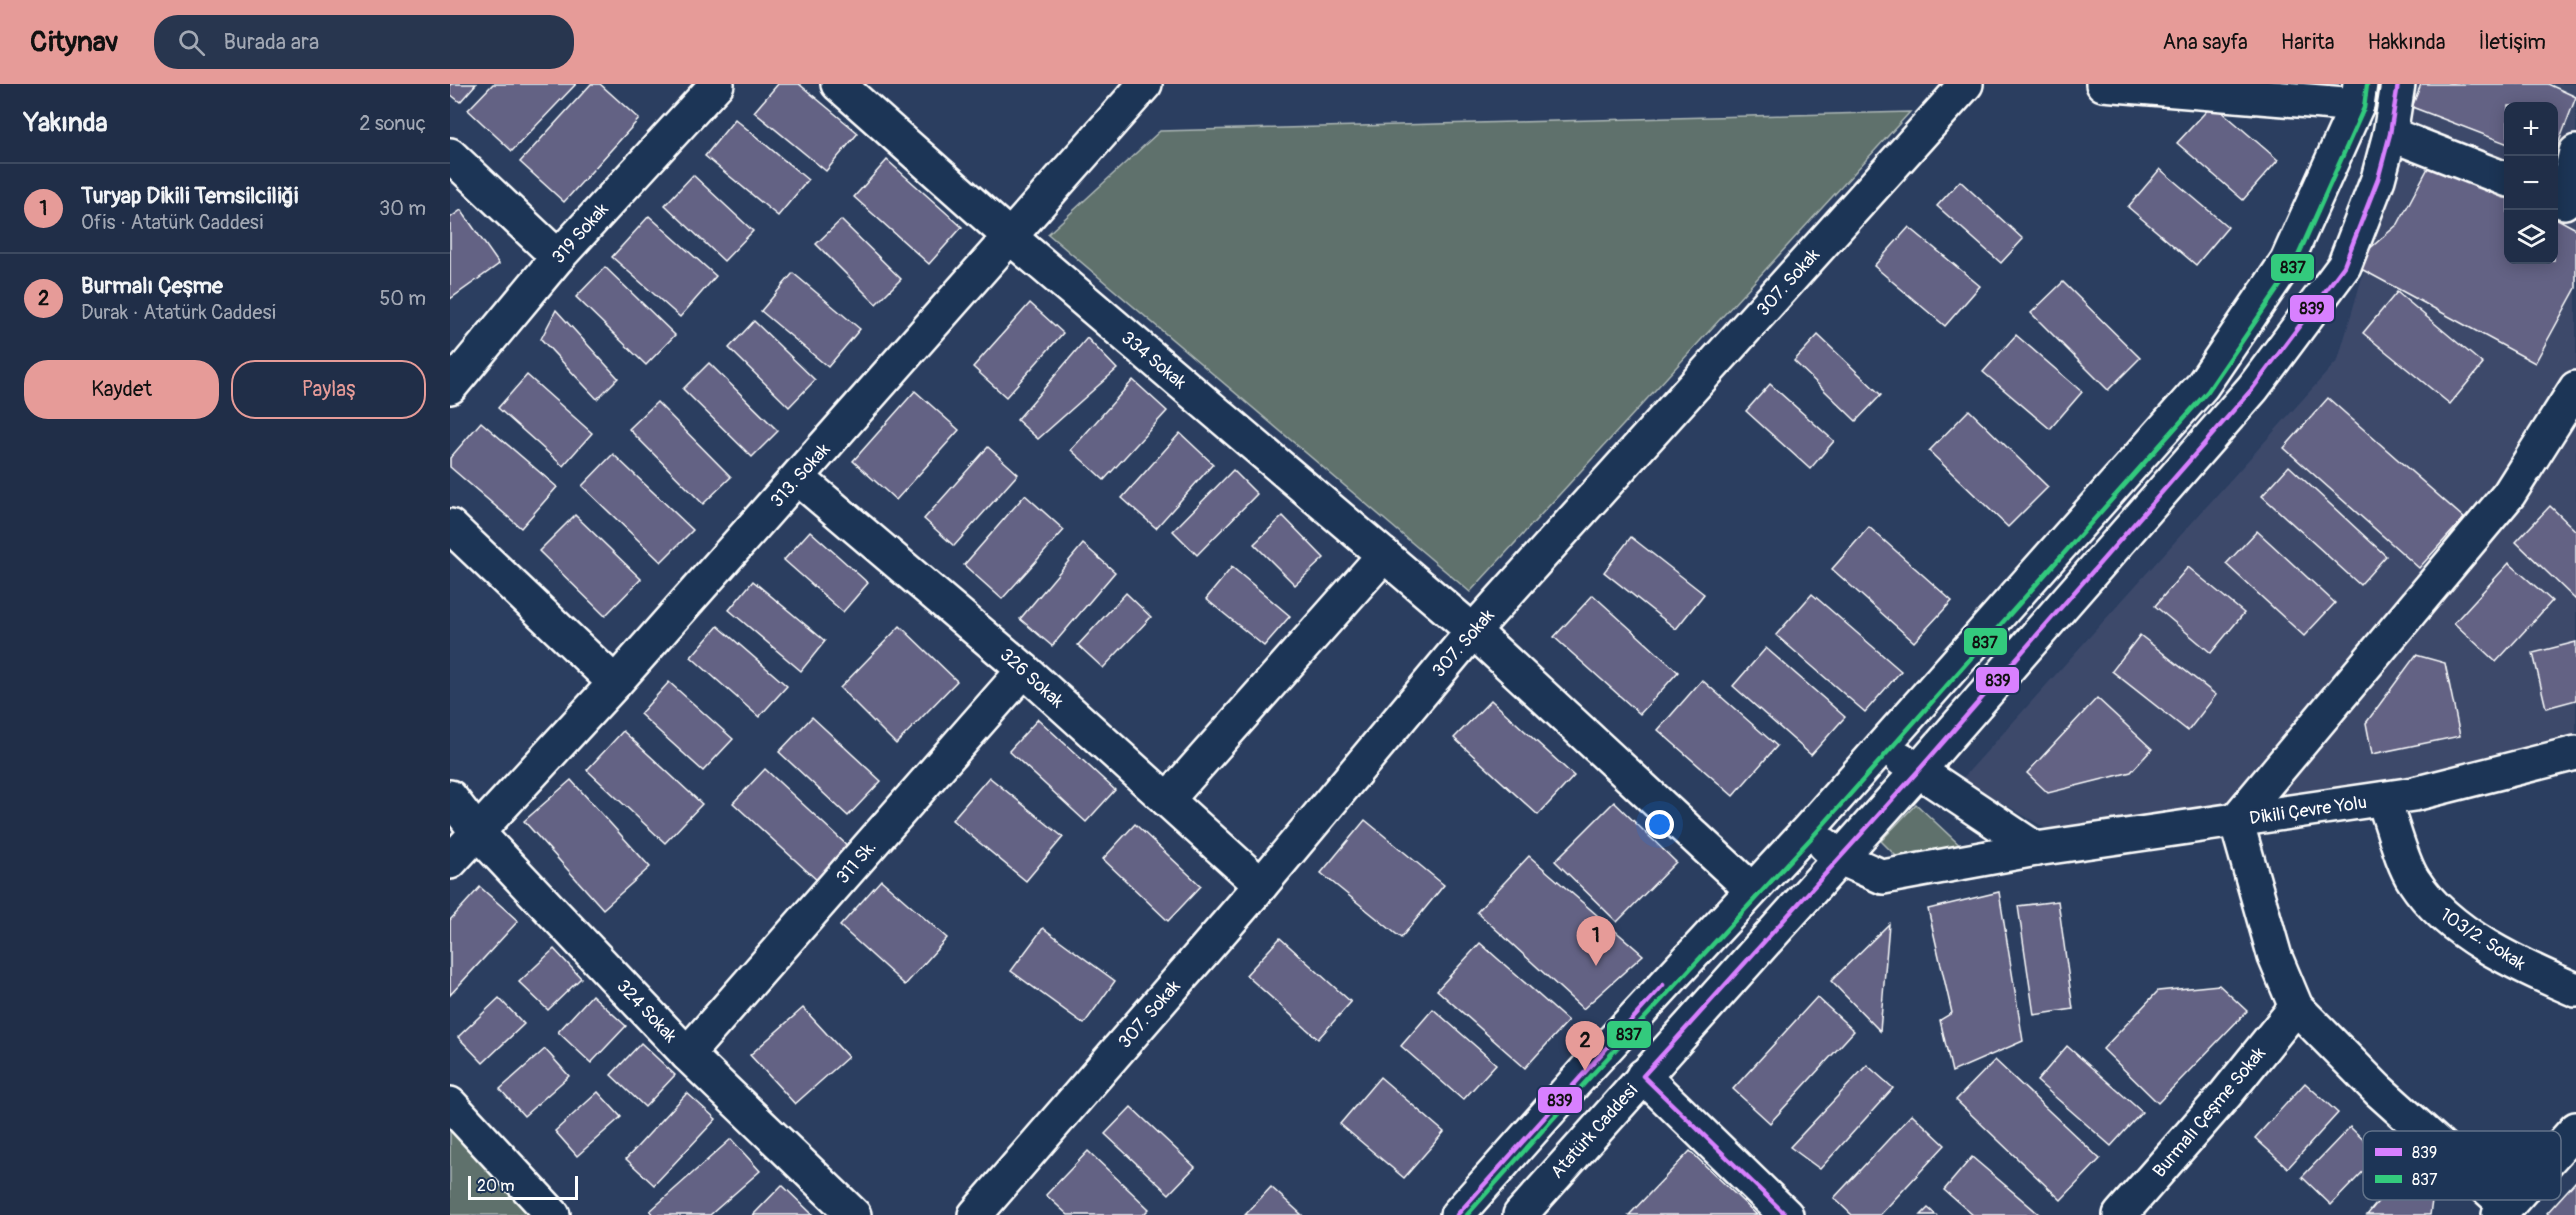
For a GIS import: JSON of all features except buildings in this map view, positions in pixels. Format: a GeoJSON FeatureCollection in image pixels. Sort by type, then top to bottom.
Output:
{"type":"FeatureCollection","features":[{"type":"Feature","properties":{"kind":"street","name":"319 Sokak"},"geometry":{"type":"LineString","coordinates":[[450,387],[558,258],[717,84]]}},
{"type":"Feature","properties":{"kind":"street","name":"313. Sokak"},"geometry":{"type":"LineString","coordinates":[[450,862],[615,683],[1145,84]]}},
{"type":"Feature","properties":{"kind":"street","name":"307. Sokak"},"geometry":{"type":"LineString","coordinates":[[975,1215],[1261,885],[1473,631],[1966,84]]}},
{"type":"Feature","properties":{"kind":"street"},"geometry":{"type":"LineString","coordinates":[[1457,1215],[1751,889],[1808,830],[2202,387],[2287,261],[2358,94],[2103,84]]}},
{"type":"Feature","properties":{"kind":"street","name":"Atatürk Caddesi"},"geometry":{"type":"LineString","coordinates":[[1520,1215],[1918,771],[2253,388],[2344,266],[2378,180],[2390,134],[2398,84]]}},
{"type":"Feature","properties":{"kind":"street","name":"334 Sokak"},"geometry":{"type":"LineString","coordinates":[[844,86],[1010,237],[1473,631],[1751,889]]}},
{"type":"Feature","properties":{"kind":"street"},"geometry":{"type":"LineString","coordinates":[[2390,134],[2504,178]]}},
{"type":"Feature","properties":{"kind":"street"},"geometry":{"type":"LineString","coordinates":[[2565,203],[2576,152]]}},
{"type":"Feature","properties":{"kind":"street"},"geometry":{"type":"LineString","coordinates":[[450,155],[558,258]]}},
{"type":"Feature","properties":{"kind":"street"},"geometry":{"type":"LineString","coordinates":[[2420,1131],[2296,1007],[2275,957],[2236,820],[2509,494],[2576,388]]}},
{"type":"Feature","properties":{"kind":"street","name":"326 Sokak"},"geometry":{"type":"LineString","coordinates":[[798,478],[1024,670],[1261,885]]}},
{"type":"Feature","properties":{"kind":"street"},"geometry":{"type":"LineString","coordinates":[[450,526],[615,683]]}},
{"type":"Feature","properties":{"kind":"street"},"geometry":{"type":"LineString","coordinates":[[1167,800],[1384,555]]}},
{"type":"Feature","properties":{"kind":"street","name":"311 Sk."},"geometry":{"type":"LineString","coordinates":[[687,1054],[1024,670]]}},
{"type":"Feature","properties":{"kind":"street"},"geometry":{"type":"LineString","coordinates":[[1883,745],[1918,771],[2036,849]]}},
{"type":"Feature","properties":{"kind":"street","name":"Dikili Çevre Yolu"},"geometry":{"type":"LineString","coordinates":[[1808,830],[1840,858],[1883,877],[2036,849],[2414,794],[2576,753]]}},
{"type":"Feature","properties":{"kind":"street","name":"324 Sokak"},"geometry":{"type":"LineString","coordinates":[[450,797],[477,832],[687,1054],[854,1215]]}},
{"type":"Feature","properties":{"kind":"street","name":"103/2. Sokak"},"geometry":{"type":"LineString","coordinates":[[2383,799],[2412,880],[2439,914],[2521,966],[2576,990]]}},
{"type":"Feature","properties":{"kind":"street","name":"Burmalı Çeşme Sokak"},"geometry":{"type":"LineString","coordinates":[[2120,1215],[2226,1094],[2296,1007]]}},
{"type":"Feature","properties":{"kind":"street"},"geometry":{"type":"LineString","coordinates":[[1643,1076],[1786,1215]]}},
{"type":"Feature","properties":{"kind":"street"},"geometry":{"type":"LineString","coordinates":[[450,1104],[553,1215]]}},
{"type":"Feature","properties":{"kind":"street"},"geometry":{"type":"LineString","coordinates":[[2561,1146],[2576,1129]]}},
{"type":"Feature","properties":{"kind":"street"},"geometry":{"type":"LineString","coordinates":[[2492,1200],[2503,1211]]}},
{"type":"Feature","properties":{"kind":"shaded area"},"geometry":{"type":"Polygon","coordinates":[[[2406,84],[2576,84],[2576,763],[2050,831],[1962,779],[2338,360],[2399,150],[2406,84]]]}},
{"type":"Feature","properties":{"kind":"green space"},"geometry":{"type":"Polygon","coordinates":[[[1910,112],[1470,592],[1048,234],[1160,131],[1910,112]]]}},
{"type":"Feature","properties":{"kind":"green space"},"geometry":{"type":"Polygon","coordinates":[[[1916,804],[1968,853],[1899,859],[1881,841],[1916,804]]]}},
{"type":"Feature","properties":{"kind":"green space"},"geometry":{"type":"Polygon","coordinates":[[[450,1104],[553,1215],[450,1215],[450,1104]]]}},
{"type":"Feature","properties":{"kind":"transit line","name":"839"},"geometry":{"type":"LineString","coordinates":[[1786,1215],[1643,1076],[1918,771],[2253,388],[2344,266],[2378,179],[2390,134],[2398,84]]}},
{"type":"Feature","properties":{"kind":"transit line","name":"837"},"geometry":{"type":"LineString","coordinates":[[1467,1215],[1591,1076],[1814,835],[2208,391],[2294,265],[2364,108],[2367,85]]}},
{"type":"Feature","properties":{"kind":"transit line","name":"839"},"geometry":{"type":"LineString","coordinates":[[1457,1215],[1663,985]]}},
{"type":"Feature","properties":{"kind":"place","name":"Turyap Dikili Temsilciliği"},"geometry":{"type":"Point","coordinates":[1596,966]}},
{"type":"Feature","properties":{"kind":"place","name":"Burmalı Çeşme"},"geometry":{"type":"Point","coordinates":[1585,1071]}}]}
